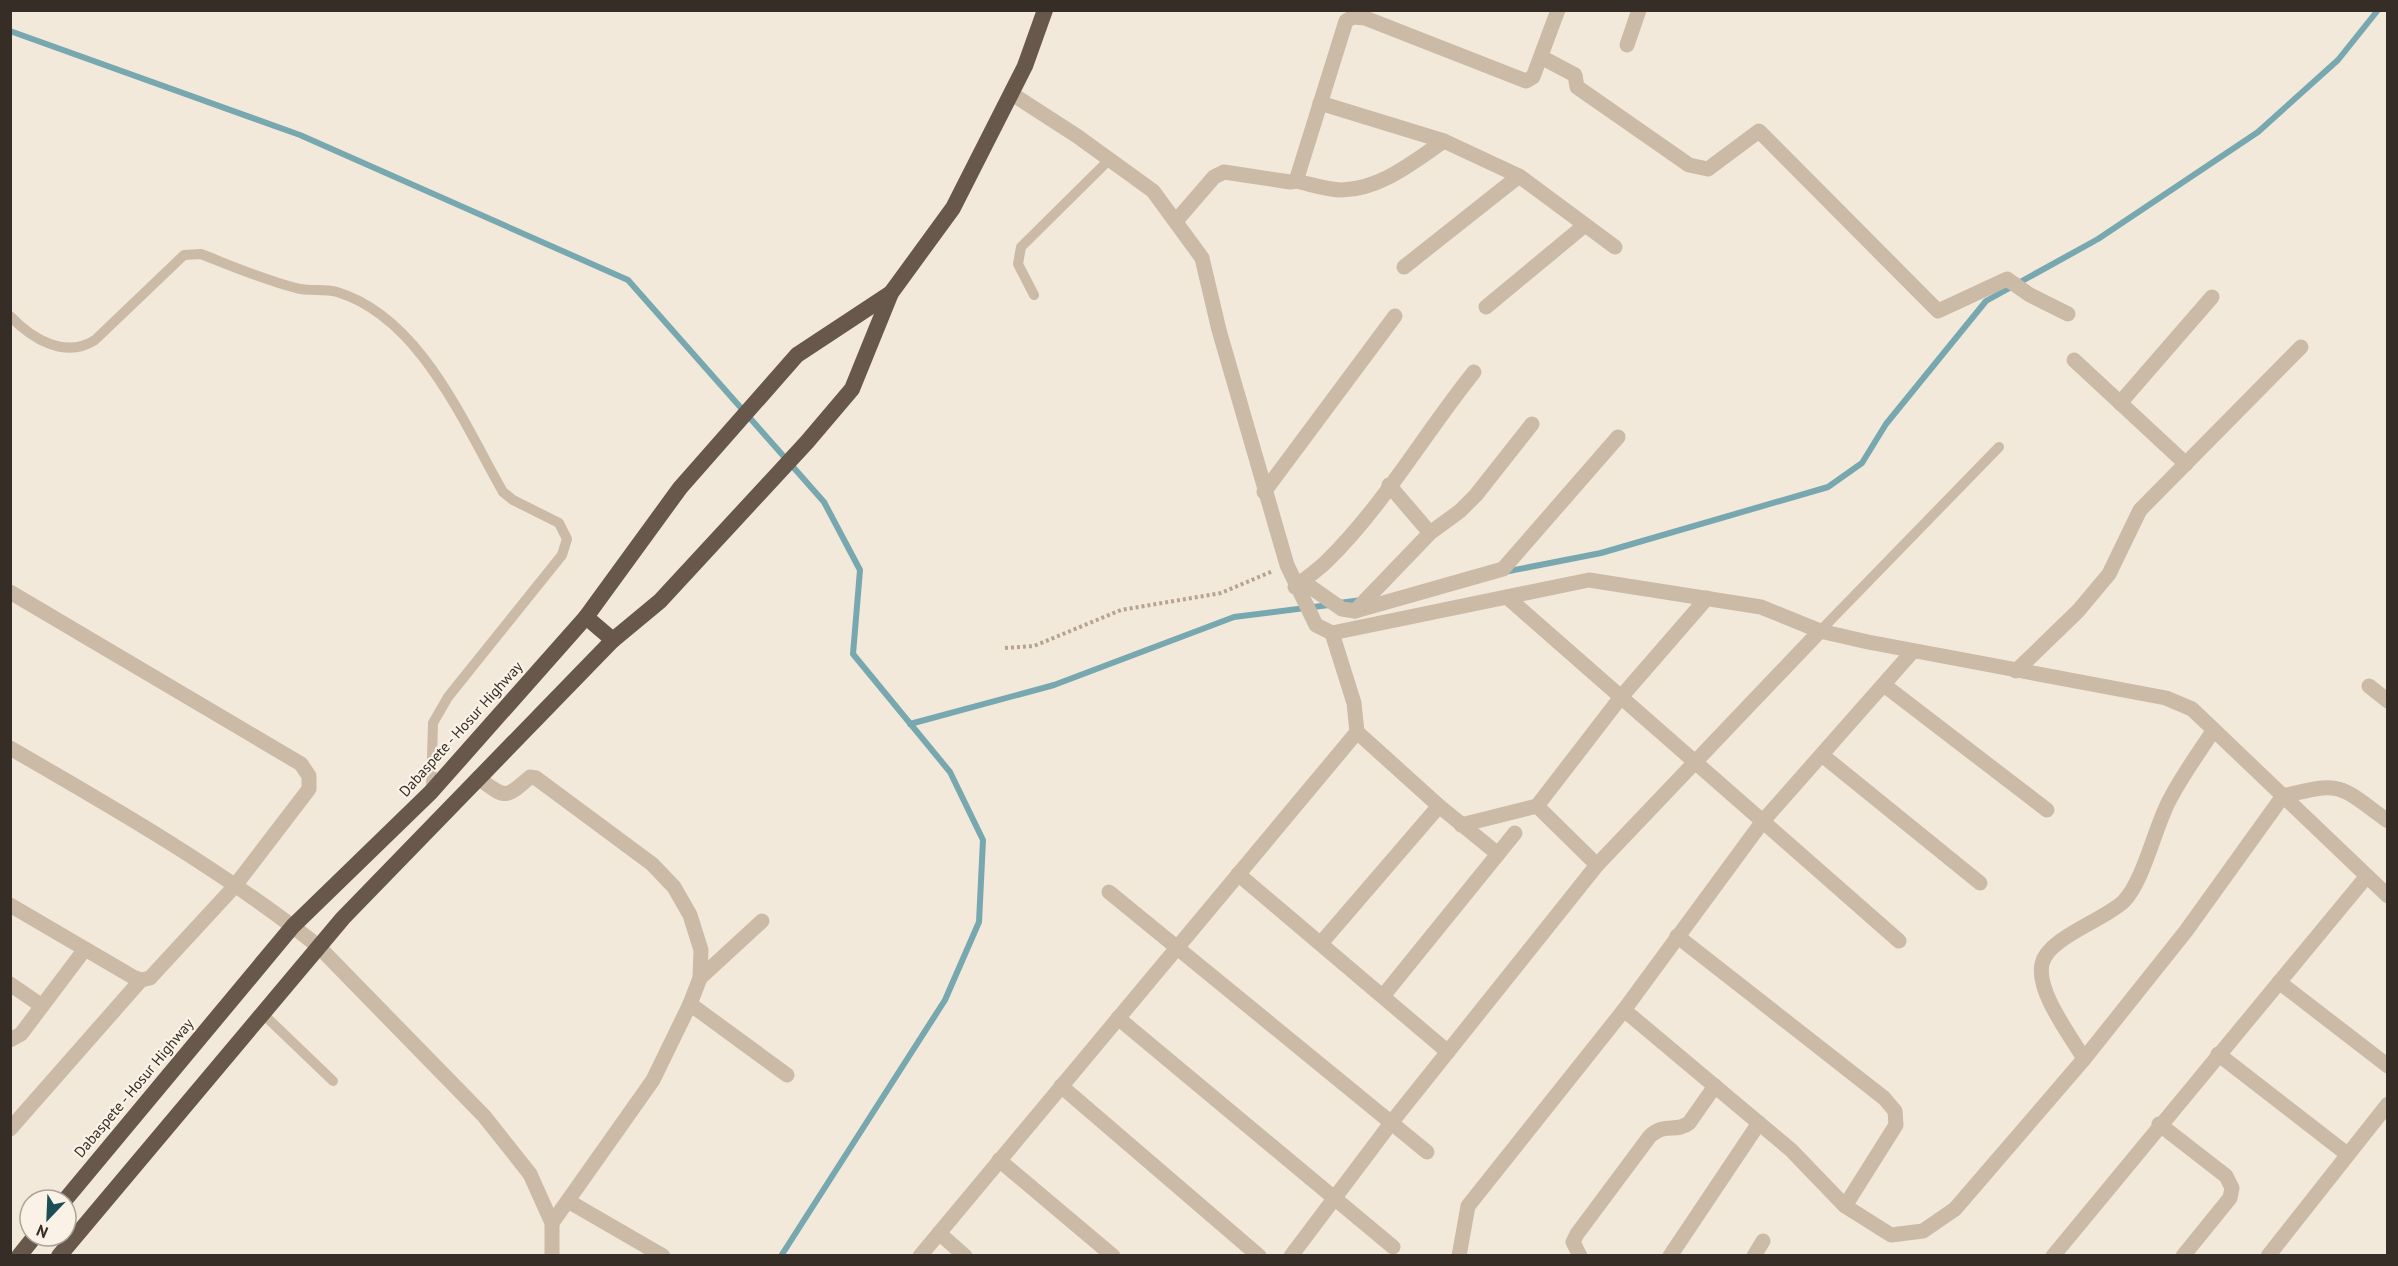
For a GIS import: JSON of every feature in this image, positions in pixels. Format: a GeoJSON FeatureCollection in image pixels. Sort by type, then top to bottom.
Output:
{"type":"FeatureCollection","features":[{"type":"Feature","properties":{"kind":"highway","name":"Dabaspete - Hosur Highway"},"geometry":{"type":"LineString","coordinates":[[59,1256],[318,946],[388,869],[613,640],[660,601],[807,442],[852,389],[891,293],[953,208],[1012,94],[1025,66],[1045,10]]}},
{"type":"Feature","properties":{"kind":"highway","name":"Dabaspete - Hosur Highway"},"geometry":{"type":"LineString","coordinates":[[75,1188],[293,926],[431,792],[586,617],[680,488],[797,355],[891,293]]}},
{"type":"Feature","properties":{"kind":"highway"},"geometry":{"type":"LineString","coordinates":[[586,617],[613,640]]}},
{"type":"Feature","properties":{"kind":"street"},"geometry":{"type":"LineString","coordinates":[[1296,180],[1346,21],[1353,17],[1365,18],[1526,81],[1533,77],[1558,10]]}},
{"type":"Feature","properties":{"kind":"street"},"geometry":{"type":"LineString","coordinates":[[1628,45],[1639,10]]}},
{"type":"Feature","properties":{"kind":"street"},"geometry":{"type":"LineString","coordinates":[[1540,57],[1575,75],[1577,87],[1689,165],[1708,169],[1759,131],[1938,311],[2007,279],[2030,295],[2068,314]]}},
{"type":"Feature","properties":{"kind":"street"},"geometry":{"type":"LineString","coordinates":[[1012,94],[1110,159],[1153,191],[1202,258],[1219,330],[1264,492],[1287,565],[1316,625],[1332,633],[1589,580],[1761,607],[1820,631],[2016,671],[2166,698],[2192,709],[2387,895]]}},
{"type":"Feature","properties":{"kind":"street"},"geometry":{"type":"LineString","coordinates":[[1320,103],[1444,141],[1519,176],[1615,248]]}},
{"type":"Feature","properties":{"kind":"street"},"geometry":{"type":"LineString","coordinates":[[1176,221],[1214,177],[1224,172],[1290,182],[1296,180],[1341,190],[1368,187],[1397,173],[1444,141]]}},
{"type":"Feature","properties":{"kind":"street"},"geometry":{"type":"LineString","coordinates":[[1404,267],[1519,176]]}},
{"type":"Feature","properties":{"kind":"street"},"geometry":{"type":"LineString","coordinates":[[1486,307],[1585,225]]}},
{"type":"Feature","properties":{"kind":"street"},"geometry":{"type":"LineString","coordinates":[[2120,403],[2212,297]]}},
{"type":"Feature","properties":{"kind":"street"},"geometry":{"type":"LineString","coordinates":[[1264,492],[1395,316]]}},
{"type":"Feature","properties":{"kind":"street"},"geometry":{"type":"LineString","coordinates":[[2016,671],[2078,611],[2109,574],[2140,510],[2301,347]]}},
{"type":"Feature","properties":{"kind":"street"},"geometry":{"type":"LineString","coordinates":[[2074,360],[2186,464]]}},
{"type":"Feature","properties":{"kind":"street"},"geometry":{"type":"LineString","coordinates":[[1298,587],[1327,561],[1369,514],[1436,419],[1474,372]]}},
{"type":"Feature","properties":{"kind":"street"},"geometry":{"type":"LineString","coordinates":[[1355,611],[1430,533],[1460,511],[1476,495],[1532,424]]}},
{"type":"Feature","properties":{"kind":"street"},"geometry":{"type":"LineString","coordinates":[[1298,587],[1342,609],[1355,611],[1503,569],[1618,437]]}},
{"type":"Feature","properties":{"kind":"street"},"geometry":{"type":"LineString","coordinates":[[1389,485],[1430,533]]}},
{"type":"Feature","properties":{"kind":"street"},"geometry":{"type":"LineString","coordinates":[[10,592],[301,764],[309,776],[309,789],[234,887],[150,978],[141,980],[10,1129]]}},
{"type":"Feature","properties":{"kind":"street"},"geometry":{"type":"LineString","coordinates":[[1507,597],[1899,941]]}},
{"type":"Feature","properties":{"kind":"street"},"geometry":{"type":"LineString","coordinates":[[1461,825],[1537,806],[1622,697],[1707,598]]}},
{"type":"Feature","properties":{"kind":"street"},"geometry":{"type":"LineString","coordinates":[[1291,1256],[1391,1123],[1597,865],[1820,631]]}},
{"type":"Feature","properties":{"kind":"street"},"geometry":{"type":"LineString","coordinates":[[1332,633],[1354,703],[1357,732],[1439,806],[1498,854]]}},
{"type":"Feature","properties":{"kind":"street"},"geometry":{"type":"LineString","coordinates":[[1459,1256],[1468,1206],[1624,1010],[1763,821],[1913,651]]}},
{"type":"Feature","properties":{"kind":"street"},"geometry":{"type":"LineString","coordinates":[[1884,685],[2048,810]]}},
{"type":"Feature","properties":{"kind":"street"},"geometry":{"type":"LineString","coordinates":[[2369,686],[2388,701]]}},
{"type":"Feature","properties":{"kind":"street"},"geometry":{"type":"LineString","coordinates":[[2084,1059],[2048,999],[2042,982],[2042,964],[2049,950],[2123,901],[2137,876],[2169,801],[2213,731]]}},
{"type":"Feature","properties":{"kind":"street"},"geometry":{"type":"LineString","coordinates":[[920,1256],[1357,732]]}},
{"type":"Feature","properties":{"kind":"street"},"geometry":{"type":"LineString","coordinates":[[10,748],[143,826],[293,926],[318,946],[484,1116],[530,1174],[552,1223],[552,1256]]}},
{"type":"Feature","properties":{"kind":"street"},"geometry":{"type":"LineString","coordinates":[[1822,754],[1980,883]]}},
{"type":"Feature","properties":{"kind":"street"},"geometry":{"type":"LineString","coordinates":[[478,778],[504,794],[510,794],[530,777],[536,778],[652,864],[674,887],[690,915],[701,950],[700,978],[653,1080],[552,1223]]}},
{"type":"Feature","properties":{"kind":"street"},"geometry":{"type":"LineString","coordinates":[[1624,1010],[1791,1150],[1845,1206],[1891,1235],[1923,1231],[1955,1209],[2084,1059],[2186,931],[2283,796],[2322,786],[2343,788],[2388,821]]}},
{"type":"Feature","properties":{"kind":"street"},"geometry":{"type":"LineString","coordinates":[[1322,942],[1439,806]]}},
{"type":"Feature","properties":{"kind":"street"},"geometry":{"type":"LineString","coordinates":[[1537,806],[1597,865]]}},
{"type":"Feature","properties":{"kind":"street"},"geometry":{"type":"LineString","coordinates":[[1383,996],[1515,833]]}},
{"type":"Feature","properties":{"kind":"street"},"geometry":{"type":"LineString","coordinates":[[1238,874],[1322,942],[1448,1052]]}},
{"type":"Feature","properties":{"kind":"street"},"geometry":{"type":"LineString","coordinates":[[2053,1256],[2159,1124],[2367,876]]}},
{"type":"Feature","properties":{"kind":"street"},"geometry":{"type":"LineString","coordinates":[[1108,892],[1427,1152]]}},
{"type":"Feature","properties":{"kind":"street"},"geometry":{"type":"LineString","coordinates":[[10,905],[141,980]]}},
{"type":"Feature","properties":{"kind":"street"},"geometry":{"type":"LineString","coordinates":[[700,978],[762,921]]}},
{"type":"Feature","properties":{"kind":"street"},"geometry":{"type":"LineString","coordinates":[[1677,936],[1884,1098],[1895,1111],[1896,1125],[1845,1206]]}},
{"type":"Feature","properties":{"kind":"street"},"geometry":{"type":"LineString","coordinates":[[10,1040],[21,1034],[84,949]]}},
{"type":"Feature","properties":{"kind":"street"},"geometry":{"type":"LineString","coordinates":[[2279,982],[2388,1066]]}},
{"type":"Feature","properties":{"kind":"street"},"geometry":{"type":"LineString","coordinates":[[10,984],[42,1006]]}},
{"type":"Feature","properties":{"kind":"street"},"geometry":{"type":"LineString","coordinates":[[690,1004],[787,1075]]}},
{"type":"Feature","properties":{"kind":"street"},"geometry":{"type":"LineString","coordinates":[[1118,1018],[1393,1247]]}},
{"type":"Feature","properties":{"kind":"street"},"geometry":{"type":"LineString","coordinates":[[2218,1054],[2347,1154]]}},
{"type":"Feature","properties":{"kind":"street"},"geometry":{"type":"LineString","coordinates":[[1061,1086],[1259,1256]]}},
{"type":"Feature","properties":{"kind":"street"},"geometry":{"type":"LineString","coordinates":[[1580,1256],[1574,1242],[1577,1234],[1650,1136],[1662,1127],[1683,1127],[1689,1123],[1716,1086]]}},
{"type":"Feature","properties":{"kind":"street"},"geometry":{"type":"LineString","coordinates":[[2268,1256],[2388,1104]]}},
{"type":"Feature","properties":{"kind":"street"},"geometry":{"type":"LineString","coordinates":[[1670,1256],[1758,1123]]}},
{"type":"Feature","properties":{"kind":"street"},"geometry":{"type":"LineString","coordinates":[[2159,1124],[2226,1176],[2232,1188],[2230,1198],[2183,1256]]}},
{"type":"Feature","properties":{"kind":"street"},"geometry":{"type":"LineString","coordinates":[[999,1160],[1113,1256]]}},
{"type":"Feature","properties":{"kind":"street"},"geometry":{"type":"LineString","coordinates":[[568,1201],[663,1256]]}},
{"type":"Feature","properties":{"kind":"street"},"geometry":{"type":"LineString","coordinates":[[939,1233],[965,1256]]}},
{"type":"Feature","properties":{"kind":"street"},"geometry":{"type":"LineString","coordinates":[[1754,1256],[1763,1241]]}},
{"type":"Feature","properties":{"kind":"lane"},"geometry":{"type":"LineString","coordinates":[[1034,295],[1018,264],[1021,247],[1110,159]]}},
{"type":"Feature","properties":{"kind":"lane"},"geometry":{"type":"LineString","coordinates":[[10,316],[21,327],[46,343],[70,350],[83,348],[95,340],[184,255],[201,254],[298,289],[336,292],[374,309],[407,338],[427,360],[503,492],[513,500],[559,523],[567,539],[562,555],[448,697],[433,723],[431,792]]}},
{"type":"Feature","properties":{"kind":"lane"},"geometry":{"type":"LineString","coordinates":[[1820,631],[1999,447]]}},
{"type":"Feature","properties":{"kind":"lane"},"geometry":{"type":"LineString","coordinates":[[262,1013],[333,1081]]}},
{"type":"Feature","properties":{"kind":"path"},"geometry":{"type":"LineString","coordinates":[[1005,648],[1034,646],[1121,610],[1221,593],[1287,565]]}},
{"type":"Feature","properties":{"kind":"waterway"},"geometry":{"type":"LineString","coordinates":[[1504,572],[1601,553],[1828,487],[1862,463],[1886,424],[1986,301],[2098,239],[2258,132],[2338,60],[2378,10]]}},
{"type":"Feature","properties":{"kind":"waterway"},"geometry":{"type":"LineString","coordinates":[[10,31],[300,135],[628,280],[824,502],[860,570],[853,654],[950,772],[983,840],[979,922],[945,1000],[781,1256]]}},
{"type":"Feature","properties":{"kind":"waterway"},"geometry":{"type":"LineString","coordinates":[[1339,603],[1362,600]]}},
{"type":"Feature","properties":{"kind":"waterway"},"geometry":{"type":"LineString","coordinates":[[910,724],[1054,685],[1234,617],[1329,605]]}}]}
